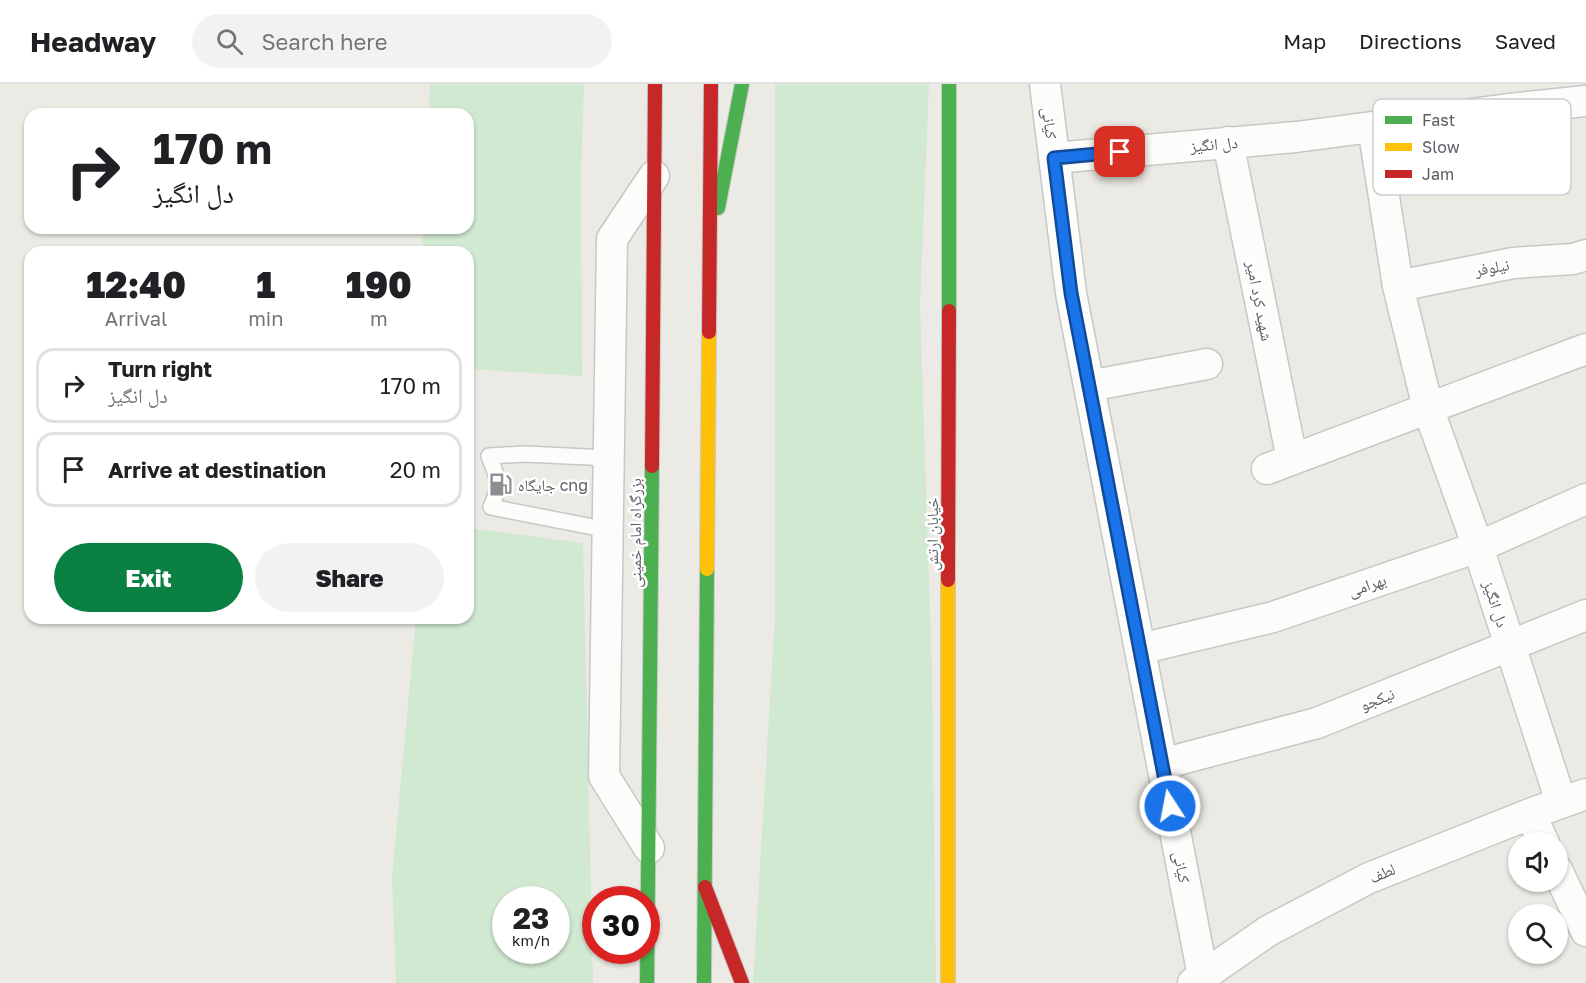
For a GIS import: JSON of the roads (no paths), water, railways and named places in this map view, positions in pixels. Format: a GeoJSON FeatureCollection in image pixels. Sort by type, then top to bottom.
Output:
{"type":"FeatureCollection","features":[{"type":"Feature","properties":{"kind":"main road","name":"بزرگراه امام خمینی"},"geometry":{"type":"LineString","coordinates":[[647,983],[655,84]]}},
{"type":"Feature","properties":{"kind":"main road"},"geometry":{"type":"LineString","coordinates":[[704,983],[711,84]]}},
{"type":"Feature","properties":{"kind":"main road"},"geometry":{"type":"LineString","coordinates":[[711,245],[742,84]]}},
{"type":"Feature","properties":{"kind":"main road","name":"خیابان ارتش"},"geometry":{"type":"LineString","coordinates":[[948,983],[949,84]]}},
{"type":"Feature","properties":{"kind":"main road"},"geometry":{"type":"LineString","coordinates":[[704,884],[742,983]]}},
{"type":"Feature","properties":{"kind":"street","name":"کیانی"},"geometry":{"type":"LineString","coordinates":[[1045,84],[1071,293],[1162,764],[1198,980]]}},
{"type":"Feature","properties":{"kind":"street","name":"دل انگیز"},"geometry":{"type":"LineString","coordinates":[[1571,103],[1586,101]]}},
{"type":"Feature","properties":{"kind":"street","name":"دل انگیز"},"geometry":{"type":"LineString","coordinates":[[1054,158],[1296,137],[1373,127]]}},
{"type":"Feature","properties":{"kind":"street","name":"شهید کرد امیر"},"geometry":{"type":"LineString","coordinates":[[1228,142],[1280,464],[1428,408]]}},
{"type":"Feature","properties":{"kind":"street"},"geometry":{"type":"LineString","coordinates":[[649,848],[604,776],[612,239],[654,176]]}},
{"type":"Feature","properties":{"kind":"street","name":"دل انگیز"},"geometry":{"type":"LineString","coordinates":[[1384,195],[1398,286],[1428,408],[1510,645],[1573,798]]}},
{"type":"Feature","properties":{"kind":"street","name":"نیلوفر"},"geometry":{"type":"LineString","coordinates":[[1398,286],[1513,263],[1573,259],[1586,255]]}},
{"type":"Feature","properties":{"kind":"street"},"geometry":{"type":"LineString","coordinates":[[1428,408],[1586,350]]}},
{"type":"Feature","properties":{"kind":"street"},"geometry":{"type":"LineString","coordinates":[[1089,386],[1207,364]]}},
{"type":"Feature","properties":{"kind":"street","name":"بهرامی"},"geometry":{"type":"LineString","coordinates":[[1140,649],[1273,617],[1478,548],[1586,499]]}},
{"type":"Feature","properties":{"kind":"street","name":"نیکجو"},"geometry":{"type":"LineString","coordinates":[[1162,764],[1317,723],[1586,615]]}},
{"type":"Feature","properties":{"kind":"street","name":"لطف"},"geometry":{"type":"LineString","coordinates":[[1198,980],[1269,931],[1369,878],[1573,798]]}},
{"type":"Feature","properties":{"kind":"street"},"geometry":{"type":"LineString","coordinates":[[1530,814],[1539,832]]}},
{"type":"Feature","properties":{"kind":"street"},"geometry":{"type":"LineString","coordinates":[[1567,892],[1586,931]]}},
{"type":"Feature","properties":{"kind":"lane"},"geometry":{"type":"LineString","coordinates":[[608,530],[491,507],[500,485],[489,456],[525,454],[609,458]]}},
{"type":"Feature","properties":{"kind":"place","name":"جایگاه cng"},"geometry":{"type":"Point","coordinates":[500,485]}}]}
